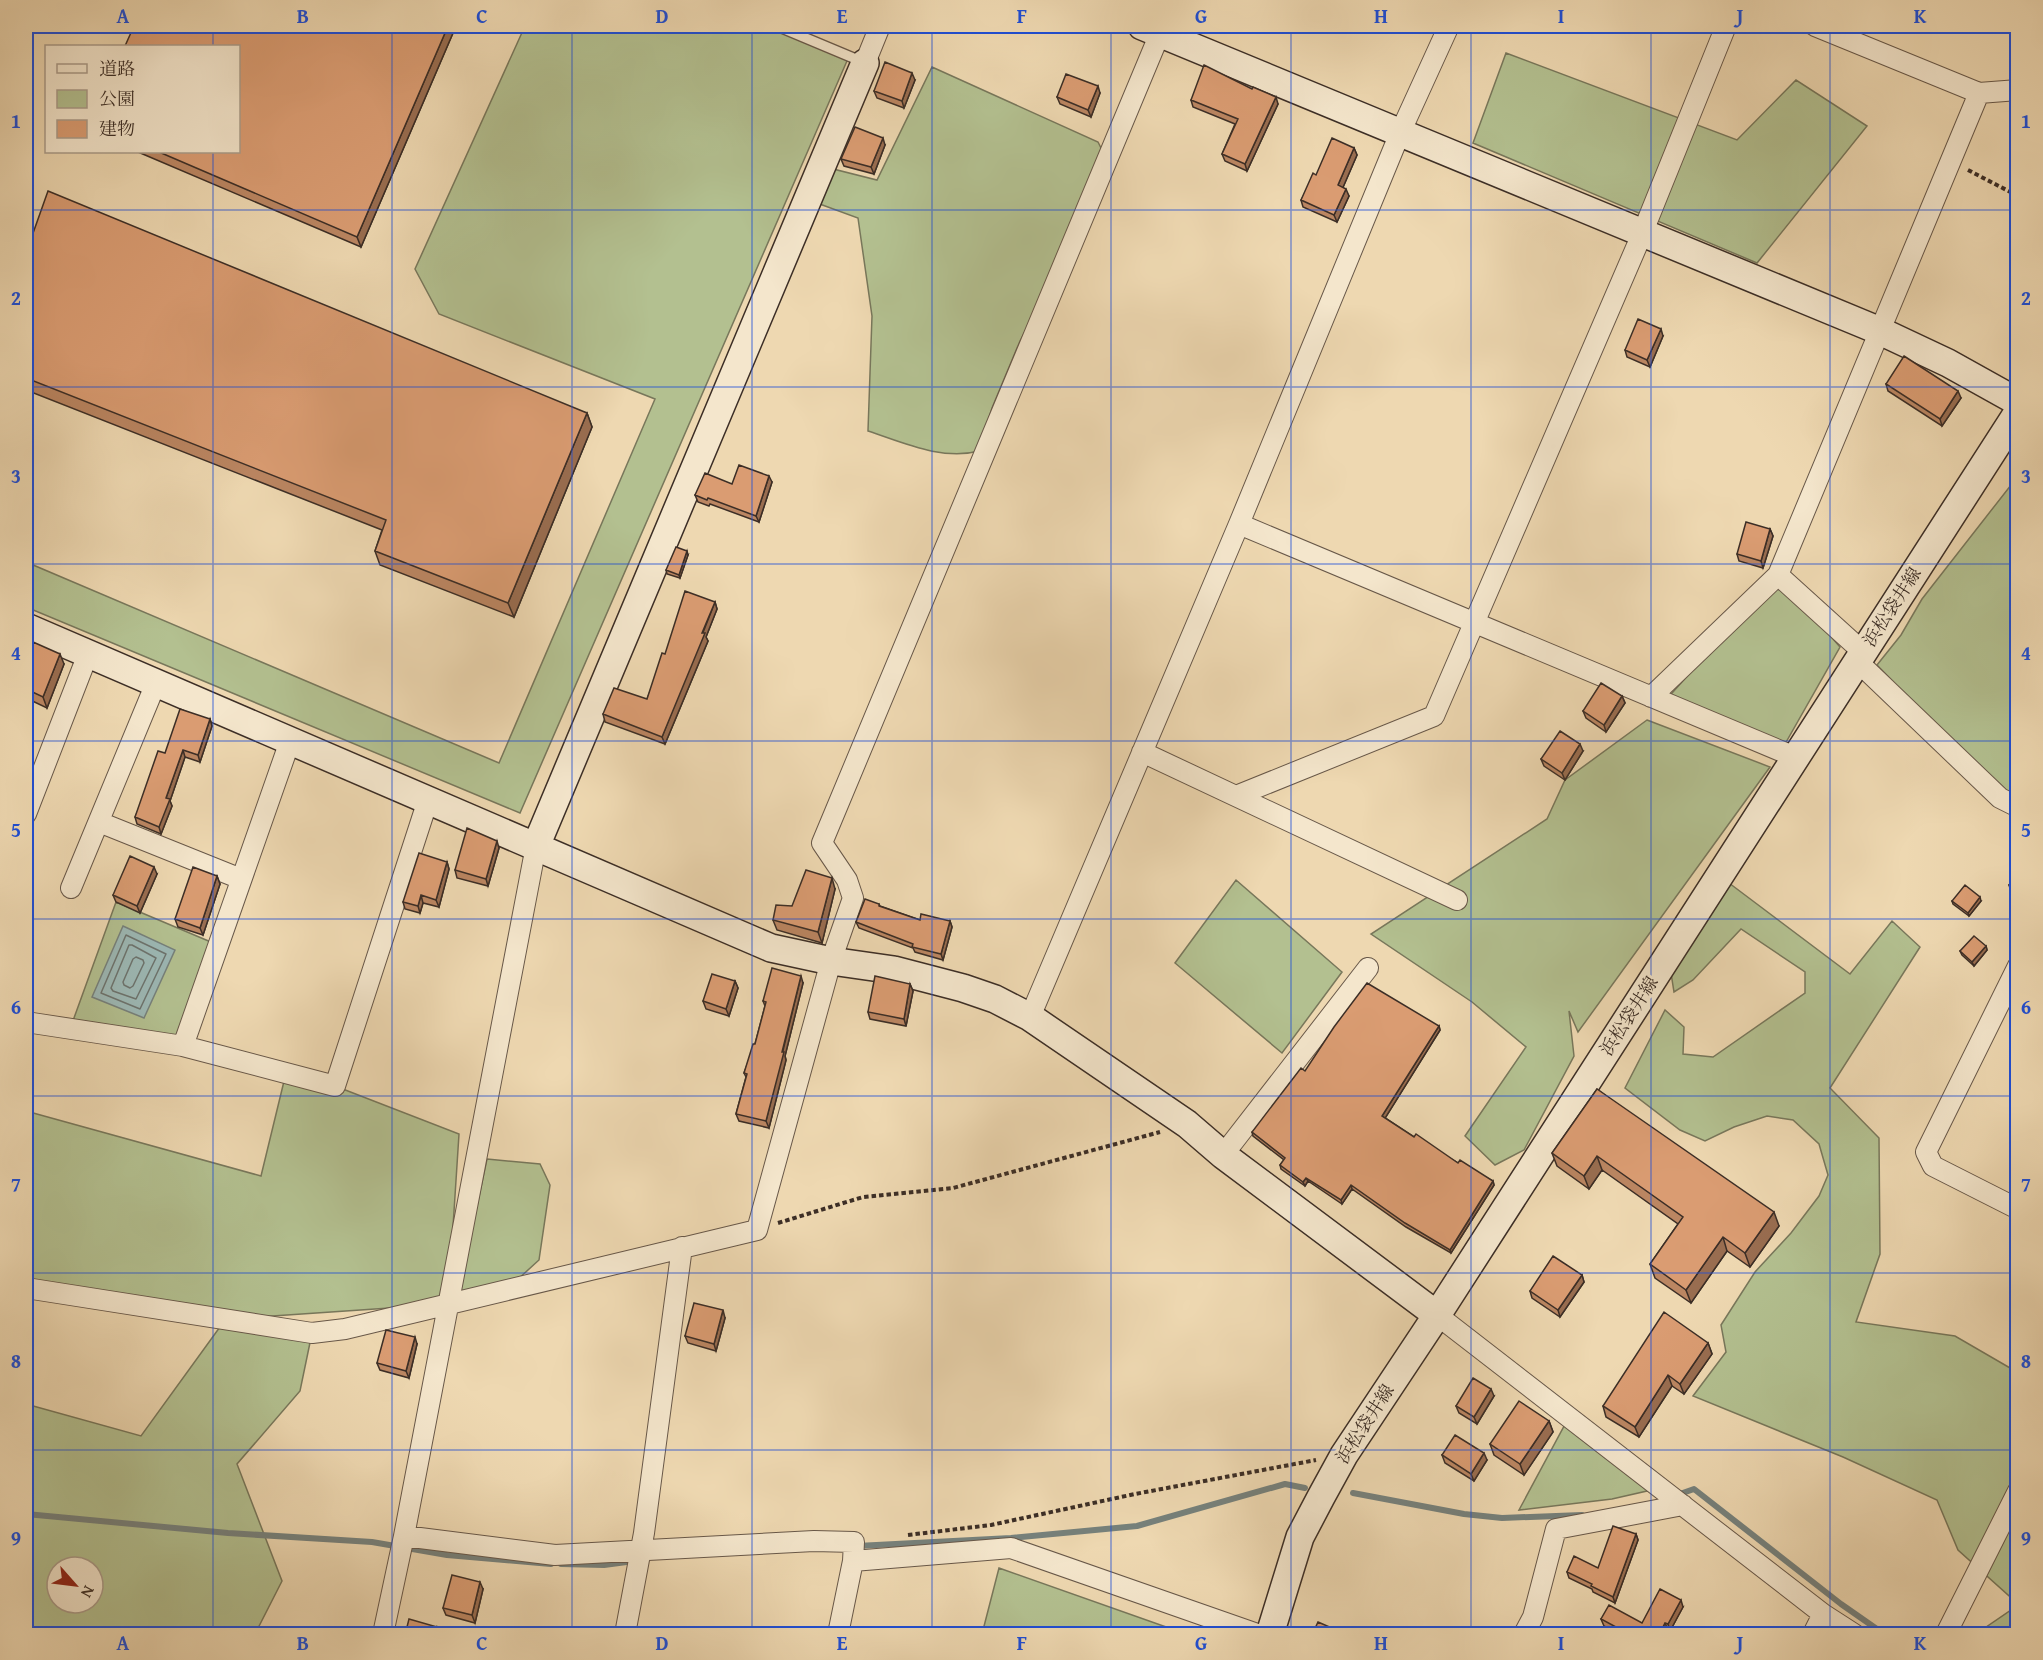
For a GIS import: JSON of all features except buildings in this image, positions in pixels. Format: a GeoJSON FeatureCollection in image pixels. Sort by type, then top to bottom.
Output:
{"type":"FeatureCollection","features":[{"type":"Feature","properties":{"kind":"street"},"geometry":{"type":"LineString","coordinates":[[383,1635],[536,846],[880,26]]}},
{"type":"Feature","properties":{"kind":"street"},"geometry":{"type":"LineString","coordinates":[[1030,1017],[1239,524],[1400,133],[1447,30],[1446,26]]}},
{"type":"Feature","properties":{"kind":"street"},"geometry":{"type":"LineString","coordinates":[[1236,796],[1434,716],[1642,234],[1726,26]]}},
{"type":"Feature","properties":{"kind":"street"},"geometry":{"type":"LineString","coordinates":[[1815,26],[1979,93],[2018,90]]}},
{"type":"Feature","properties":{"kind":"street"},"geometry":{"type":"LineString","coordinates":[[26,1288],[312,1333],[345,1329],[757,1230],[831,961],[853,898],[847,880],[822,843],[1155,28],[1400,133],[1880,331],[1948,363],[2018,402]]}},
{"type":"Feature","properties":{"kind":"street"},"geometry":{"type":"LineString","coordinates":[[1652,697],[1778,574],[1979,93]]}},
{"type":"Feature","properties":{"kind":"street","name":"浜松袋井線"},"geometry":{"type":"LineString","coordinates":[[1270,1635],[1300,1536],[1344,1455],[1437,1315],[2018,412]]}},
{"type":"Feature","properties":{"kind":"street"},"geometry":{"type":"LineString","coordinates":[[1239,524],[1796,757]]}},
{"type":"Feature","properties":{"kind":"street"},"geometry":{"type":"LineString","coordinates":[[1778,574],[1994,792],[2018,807]]}},
{"type":"Feature","properties":{"kind":"street"},"geometry":{"type":"LineString","coordinates":[[26,627],[771,948],[831,961],[894,970],[963,988],[995,999],[1030,1017],[1187,1124],[1223,1155],[1437,1315],[1823,1614],[1854,1635]]}},
{"type":"Feature","properties":{"kind":"street"},"geometry":{"type":"LineString","coordinates":[[26,814],[87,654]]}},
{"type":"Feature","properties":{"kind":"street"},"geometry":{"type":"LineString","coordinates":[[71,888],[156,683]]}},
{"type":"Feature","properties":{"kind":"street"},"geometry":{"type":"LineString","coordinates":[[183,1046],[290,741]]}},
{"type":"Feature","properties":{"kind":"street"},"geometry":{"type":"LineString","coordinates":[[1142,752],[1457,900]]}},
{"type":"Feature","properties":{"kind":"street"},"geometry":{"type":"LineString","coordinates":[[26,1023],[183,1046],[335,1086],[428,800]]}},
{"type":"Feature","properties":{"kind":"street"},"geometry":{"type":"LineString","coordinates":[[99,822],[242,879]]}},
{"type":"Feature","properties":{"kind":"street"},"geometry":{"type":"LineString","coordinates":[[2018,966],[1926,1152],[1933,1166],[2018,1209]]}},
{"type":"Feature","properties":{"kind":"street"},"geometry":{"type":"LineString","coordinates":[[1223,1155],[1368,968]]}},
{"type":"Feature","properties":{"kind":"street"},"geometry":{"type":"LineString","coordinates":[[625,1635],[640,1551],[682,1247]]}},
{"type":"Feature","properties":{"kind":"street"},"geometry":{"type":"LineString","coordinates":[[1946,1635],[2018,1491]]}},
{"type":"Feature","properties":{"kind":"street"},"geometry":{"type":"LineString","coordinates":[[1524,1635],[1533,1617],[1556,1529],[1683,1505]]}},
{"type":"Feature","properties":{"kind":"street"},"geometry":{"type":"LineString","coordinates":[[404,1536],[555,1555],[814,1541],[853,1554],[1011,1548],[1257,1635]]}},
{"type":"Feature","properties":{"kind":"street"},"geometry":{"type":"LineString","coordinates":[[838,1635],[853,1554]]}},
{"type":"Feature","properties":{"kind":"street"},"geometry":{"type":"LineString","coordinates":[[1813,1635],[1823,1614]]}},
{"type":"Feature","properties":{"kind":"lane"},"geometry":{"type":"LineString","coordinates":[[777,26],[865,63]]}},
{"type":"Feature","properties":{"kind":"path"},"geometry":{"type":"LineString","coordinates":[[1951,161],[2018,196]]}},
{"type":"Feature","properties":{"kind":"path"},"geometry":{"type":"LineString","coordinates":[[757,1230],[863,1197],[953,1188],[1187,1124]]}},
{"type":"Feature","properties":{"kind":"path"},"geometry":{"type":"LineString","coordinates":[[899,1536],[991,1525],[1135,1494],[1344,1455]]}},
{"type":"Feature","properties":{"kind":"green space"},"geometry":{"type":"Polygon","coordinates":[[[525,26],[783,26],[850,54],[520,813],[26,607],[26,562],[499,763],[655,399],[439,314],[415,269],[525,26]]]}},
{"type":"Feature","properties":{"kind":"green space"},"geometry":{"type":"Polygon","coordinates":[[[1506,53],[1737,140],[1796,80],[1867,126],[1757,263],[1473,143],[1506,53]]]}},
{"type":"Feature","properties":{"kind":"green space"},"geometry":{"type":"Polygon","coordinates":[[[932,67],[1098,142],[1107,160],[1056,273],[1020,341],[992,408],[979,451],[951,454],[922,449],[868,431],[872,316],[858,218],[817,203],[833,169],[877,180],[932,67]]]}},
{"type":"Feature","properties":{"kind":"green space"},"geometry":{"type":"Polygon","coordinates":[[[2017,481],[2017,801],[1996,789],[1877,665],[1901,635],[1922,599],[2011,485],[2017,481]]]}},
{"type":"Feature","properties":{"kind":"green space"},"geometry":{"type":"Polygon","coordinates":[[[1778,575],[1840,647],[1781,751],[1664,702],[1778,575]]]}},
{"type":"Feature","properties":{"kind":"green space"},"geometry":{"type":"Polygon","coordinates":[[[1647,720],[1770,767],[1578,1032],[1569,1011],[1574,1056],[1524,1150],[1495,1165],[1465,1136],[1526,1047],[1472,1002],[1371,934],[1547,819],[1565,780],[1647,720]]]}},
{"type":"Feature","properties":{"kind":"green space"},"geometry":{"type":"Polygon","coordinates":[[[1236,880],[1342,972],[1282,1053],[1175,963],[1236,880]]]}},
{"type":"Feature","properties":{"kind":"green space"},"geometry":{"type":"Polygon","coordinates":[[[1729,883],[1850,974],[1892,921],[1920,947],[1830,1088],[1879,1138],[1880,1254],[1856,1322],[1955,1336],[2017,1372],[2017,1603],[1958,1550],[1937,1500],[1843,1457],[1693,1396],[1726,1352],[1721,1325],[1755,1272],[1791,1233],[1819,1196],[1828,1175],[1819,1144],[1793,1120],[1767,1116],[1734,1127],[1705,1141],[1680,1130],[1625,1088],[1665,1010],[1684,1027],[1683,1054],[1713,1057],[1805,993],[1805,972],[1741,929],[1693,980],[1674,992],[1671,973],[1729,883]]]}},
{"type":"Feature","properties":{"kind":"green space"},"geometry":{"type":"Polygon","coordinates":[[[116,902],[218,945],[183,1046],[70,1029],[116,902]]]}},
{"type":"Feature","properties":{"kind":"green space"},"geometry":{"type":"Polygon","coordinates":[[[286,1073],[335,1086],[459,1134],[448,1304],[229,1319],[312,1333],[300,1391],[237,1464],[282,1581],[255,1634],[26,1634],[26,1404],[141,1436],[225,1320],[26,1288],[26,1111],[261,1176],[286,1073]]]}},
{"type":"Feature","properties":{"kind":"green space"},"geometry":{"type":"Polygon","coordinates":[[[487,1159],[540,1164],[550,1185],[539,1260],[506,1290],[459,1291],[487,1159]]]}},
{"type":"Feature","properties":{"kind":"green space"},"geometry":{"type":"Polygon","coordinates":[[[1569,1417],[1660,1488],[1612,1499],[1519,1510],[1569,1417]]]}},
{"type":"Feature","properties":{"kind":"green space"},"geometry":{"type":"Polygon","coordinates":[[[999,1568],[1186,1634],[982,1634],[999,1568]]]}},
{"type":"Feature","properties":{"kind":"green space"},"geometry":{"type":"Polygon","coordinates":[[[2017,1606],[2017,1634],[1976,1634],[2017,1606]]]}},
{"type":"Feature","properties":{"kind":"water"},"geometry":{"type":"Polygon","coordinates":[[[123,926],[175,950],[144,1018],[92,997],[123,926]]]}},
{"type":"Feature","properties":{"kind":"waterway"},"geometry":{"type":"LineString","coordinates":[[857,1546],[1011,1538],[1137,1526],[1285,1484],[1305,1488]]}},
{"type":"Feature","properties":{"kind":"waterway"},"geometry":{"type":"LineString","coordinates":[[1677,1495],[1694,1489],[1841,1604],[1884,1634]]}},
{"type":"Feature","properties":{"kind":"waterway"},"geometry":{"type":"LineString","coordinates":[[1353,1493],[1464,1514],[1502,1518],[1582,1515]]}},
{"type":"Feature","properties":{"kind":"waterway"},"geometry":{"type":"LineString","coordinates":[[26,1514],[228,1533],[372,1542],[447,1555],[551,1564]]}},
{"type":"Feature","properties":{"kind":"waterway"},"geometry":{"type":"LineString","coordinates":[[561,1564],[604,1565],[634,1561]]}}]}
